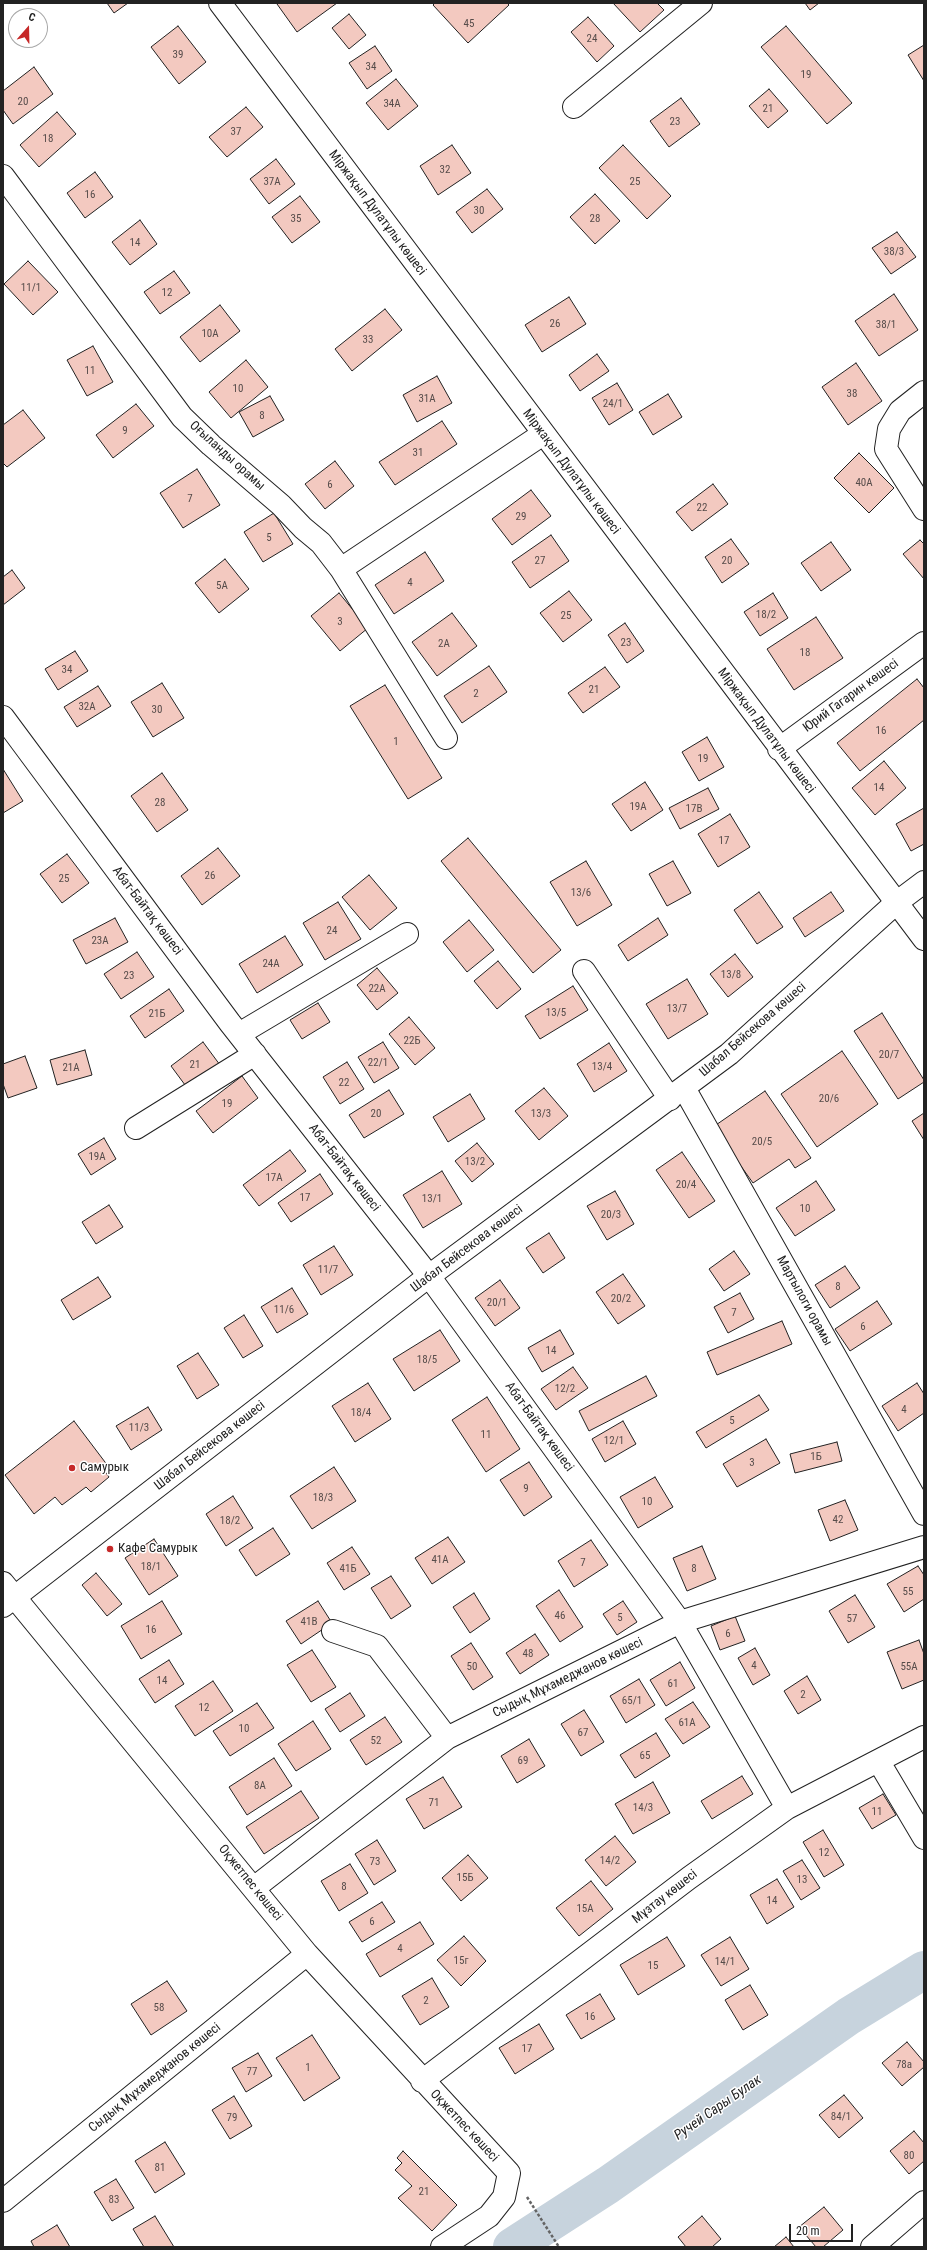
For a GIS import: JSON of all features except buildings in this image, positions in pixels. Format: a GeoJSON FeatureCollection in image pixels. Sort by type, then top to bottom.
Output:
{"type":"FeatureCollection","features":[{"type":"Feature","properties":{"kind":"street","name":"Міржақып Дулатұлы көшесі"},"geometry":{"type":"LineString","coordinates":[[220,3],[779,749],[924,939]]}},
{"type":"Feature","properties":{"kind":"street"},"geometry":{"type":"LineString","coordinates":[[574,107],[701,3]]}},
{"type":"Feature","properties":{"kind":"street","name":"Оғыланды орамы"},"geometry":{"type":"LineString","coordinates":[[3,176],[182,417],[211,445],[281,505],[303,528],[321,543],[341,569],[446,738]]}},
{"type":"Feature","properties":{"kind":"street"},"geometry":{"type":"LineString","coordinates":[[924,392],[900,411],[889,428],[886,449],[924,509]]}},
{"type":"Feature","properties":{"kind":"street"},"geometry":{"type":"LineString","coordinates":[[341,569],[543,434]]}},
{"type":"Feature","properties":{"kind":"street","name":"Юрий Гагарин көшесі"},"geometry":{"type":"LineString","coordinates":[[779,749],[924,643]]}},
{"type":"Feature","properties":{"kind":"street","name":"Абат-Байтақ көшесі"},"geometry":{"type":"LineString","coordinates":[[3,718],[239,1034],[429,1276],[680,1622],[787,1808]]}},
{"type":"Feature","properties":{"kind":"street","name":"Шабал Бейсекова көшесі"},"geometry":{"type":"LineString","coordinates":[[7,1595],[429,1276],[729,1054],[896,902],[924,882]]}},
{"type":"Feature","properties":{"kind":"street"},"geometry":{"type":"LineString","coordinates":[[239,1034],[407,934]]}},
{"type":"Feature","properties":{"kind":"street","name":"Мартылоги орамы"},"geometry":{"type":"LineString","coordinates":[[584,971],[677,1093],[924,1514]]}},
{"type":"Feature","properties":{"kind":"street"},"geometry":{"type":"LineString","coordinates":[[136,1128],[255,1054]]}},
{"type":"Feature","properties":{"kind":"street","name":"Сыдық Мұхамеджанов көшесі"},"geometry":{"type":"LineString","coordinates":[[254,1888],[447,1738],[680,1622],[924,1548]]}},
{"type":"Feature","properties":{"kind":"street","name":"Оқжетпес көшесі"},"geometry":{"type":"LineString","coordinates":[[7,1595],[254,1888],[307,1954],[509,2173],[504,2197],[489,2216],[442,2247]]}},
{"type":"Feature","properties":{"kind":"street"},"geometry":{"type":"LineString","coordinates":[[333,1631],[377,1646],[447,1738]]}},
{"type":"Feature","properties":{"kind":"street","name":"Мұзтау көшесі"},"geometry":{"type":"LineString","coordinates":[[422,2080],[689,1878],[787,1808],[879,1762],[924,1737]]}},
{"type":"Feature","properties":{"kind":"street"},"geometry":{"type":"LineString","coordinates":[[879,1762],[924,1838]]}},
{"type":"Feature","properties":{"kind":"street","name":"Сыдық Мұхамеджанов көшесі"},"geometry":{"type":"LineString","coordinates":[[3,2201],[307,1954]]}},
{"type":"Feature","properties":{"kind":"street"},"geometry":{"type":"LineString","coordinates":[[872,2247],[924,2202]]}},
{"type":"Feature","properties":{"kind":"path"},"geometry":{"type":"LineString","coordinates":[[530,2202],[559,2247]]}},
{"type":"Feature","properties":{"kind":"waterway","name":"Ручей Сары Булак"},"geometry":{"type":"LineString","coordinates":[[512,2247],[608,2185],[849,2016],[924,1970]]}},
{"type":"Feature","properties":{"kind":"place","name":"Самурык"},"geometry":{"type":"Point","coordinates":[72,1468]}},
{"type":"Feature","properties":{"kind":"place","name":"Кафе Самурык"},"geometry":{"type":"Point","coordinates":[110,1549]}}]}
